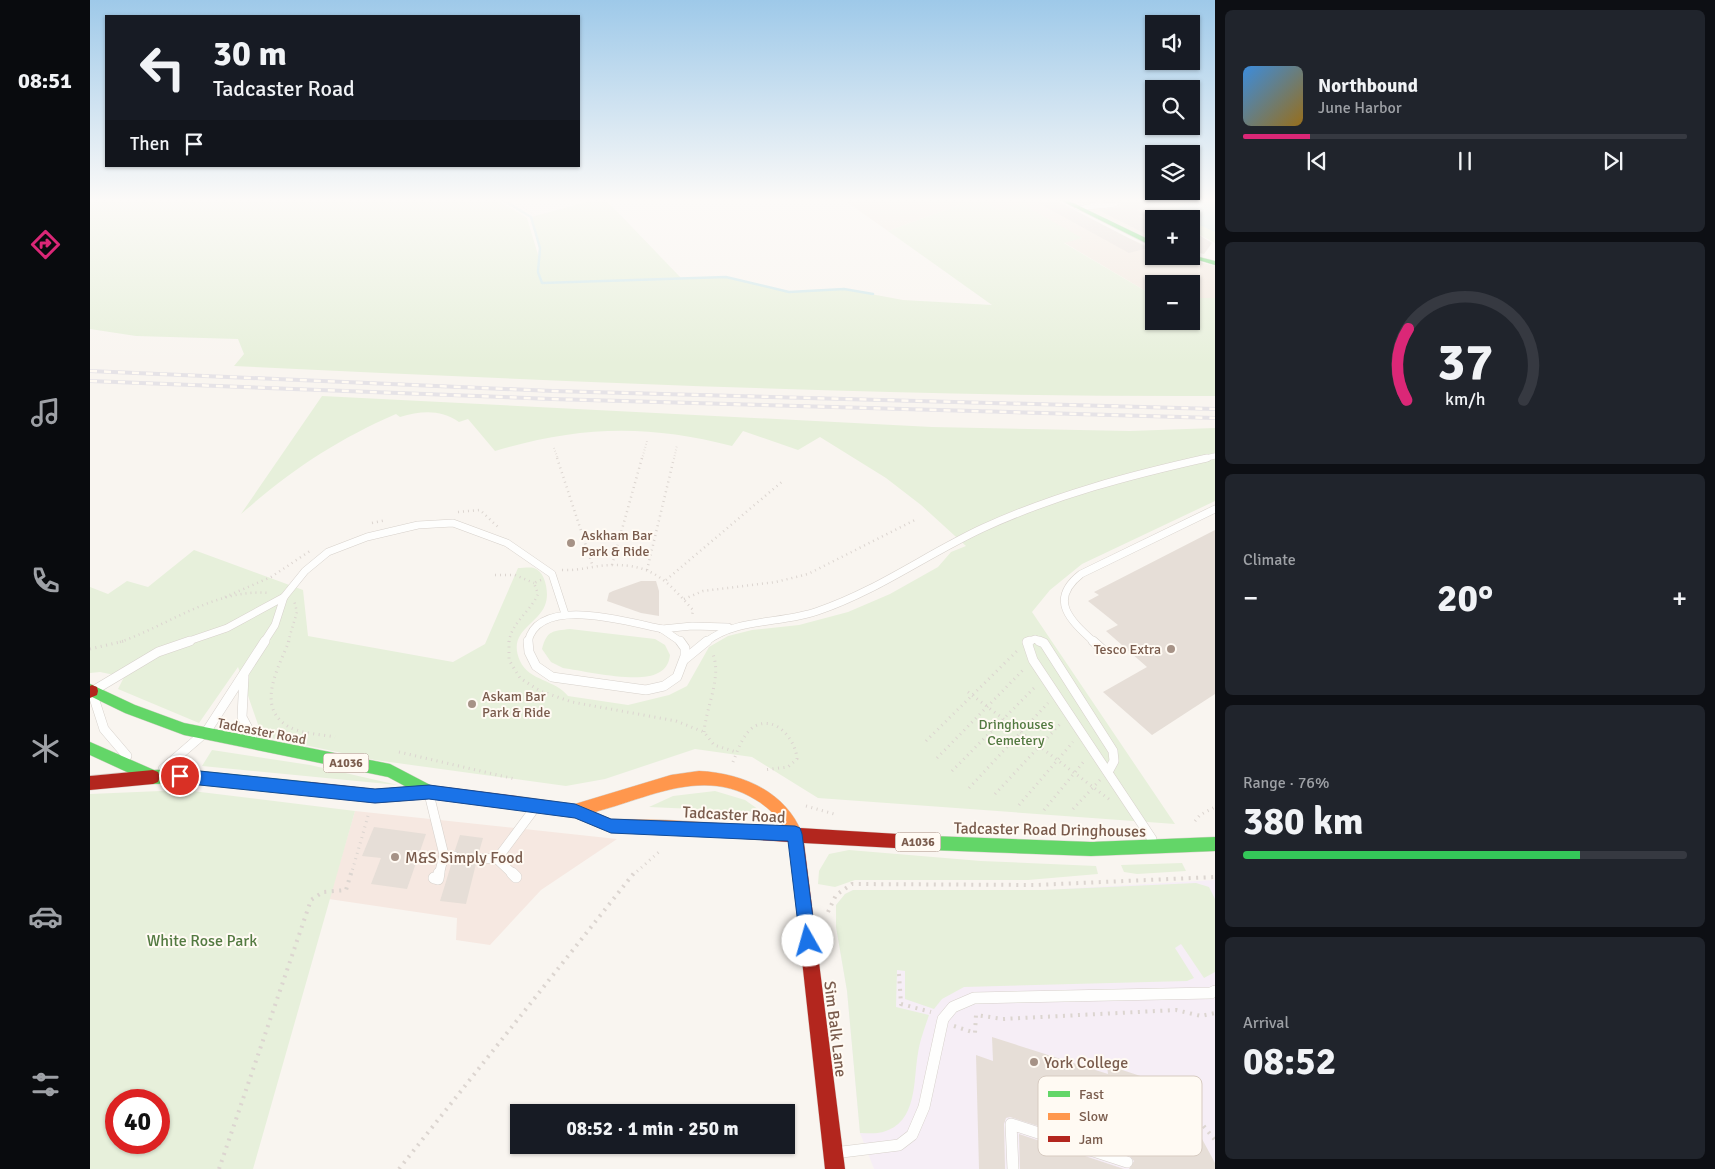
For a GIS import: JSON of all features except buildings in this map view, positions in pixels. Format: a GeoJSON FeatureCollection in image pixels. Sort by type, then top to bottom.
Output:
{"type":"FeatureCollection","features":[{"type":"Feature","properties":{"kind":"main road"},"geometry":{"type":"LineString","coordinates":[[1200,259],[1215,263]]}},
{"type":"Feature","properties":{"kind":"main road","name":"Tadcaster Road"},"geometry":{"type":"LineString","coordinates":[[91,691],[130,709],[204,734],[390,771],[429,792]]}},
{"type":"Feature","properties":{"kind":"main road","name":"Tadcaster Road"},"geometry":{"type":"LineString","coordinates":[[90,748],[153,776],[187,777],[375,796],[429,792],[575,811],[611,826],[795,834],[789,818],[780,805],[771,798],[731,781],[702,776],[667,781],[620,799],[575,811]]}},
{"type":"Feature","properties":{"kind":"main road"},"geometry":{"type":"LineString","coordinates":[[90,783],[153,776]]}},
{"type":"Feature","properties":{"kind":"main road","name":"Tadcaster Road Dringhouses"},"geometry":{"type":"LineString","coordinates":[[795,834],[984,847],[1157,847],[1211,844]]}},
{"type":"Feature","properties":{"kind":"main road","name":"Sim Balk Lane"},"geometry":{"type":"LineString","coordinates":[[795,834],[835,1169]]}},
{"type":"Feature","properties":{"kind":"lane"},"geometry":{"type":"LineString","coordinates":[[686,660],[716,634],[732,628],[816,612],[857,596],[983,528],[1062,497],[1138,474],[1215,456]]}},
{"type":"Feature","properties":{"kind":"lane"},"geometry":{"type":"LineString","coordinates":[[1104,650],[1067,614],[1062,598],[1065,588],[1080,574],[1215,509]]}},
{"type":"Feature","properties":{"kind":"lane"},"geometry":{"type":"LineString","coordinates":[[153,776],[204,734],[275,625],[284,597],[305,571],[340,546],[390,530],[453,523],[506,543],[542,565],[552,574],[565,614]]}},
{"type":"Feature","properties":{"kind":"lane"},"geometry":{"type":"LineString","coordinates":[[138,770],[104,729],[91,691],[158,652],[227,628],[284,597]]}},
{"type":"Feature","properties":{"kind":"lane"},"geometry":{"type":"LineString","coordinates":[[662,629],[678,639],[685,647],[686,660],[681,673],[674,682],[661,688],[646,690],[552,677],[536,666],[529,652],[528,640],[537,627],[551,618],[565,614],[604,618],[662,629],[692,626],[732,628]]}},
{"type":"Feature","properties":{"kind":"lane"},"geometry":{"type":"LineString","coordinates":[[1108,772],[1114,761],[1113,751],[1044,643],[1035,639],[1027,642],[1031,656],[1044,678],[1070,713],[1082,731],[1108,772],[1157,847]]}},
{"type":"Feature","properties":{"kind":"lane"},"geometry":{"type":"LineString","coordinates":[[244,674],[242,717],[259,746]]}},
{"type":"Feature","properties":{"kind":"lane"},"geometry":{"type":"LineString","coordinates":[[429,792],[449,855],[438,878],[434,878]]}},
{"type":"Feature","properties":{"kind":"lane"},"geometry":{"type":"LineString","coordinates":[[497,859],[536,806]]}},
{"type":"Feature","properties":{"kind":"lane"},"geometry":{"type":"LineString","coordinates":[[478,858],[497,859],[516,877]]}},
{"type":"Feature","properties":{"kind":"lane"},"geometry":{"type":"LineString","coordinates":[[834,1154],[902,1144],[915,1130],[924,1111],[940,1025],[953,1006],[974,998],[1117,996],[1212,993],[1215,991]]}},
{"type":"Feature","properties":{"kind":"lane"},"geometry":{"type":"LineString","coordinates":[[1013,1169],[1011,1124],[1038,1133]]}},
{"type":"Feature","properties":{"kind":"lane"},"geometry":{"type":"LineString","coordinates":[[1109,1156],[1127,1162]]}},
{"type":"Feature","properties":{"kind":"path"},"geometry":{"type":"LineString","coordinates":[[612,565],[647,442]]}},
{"type":"Feature","properties":{"kind":"path"},"geometry":{"type":"LineString","coordinates":[[647,570],[677,445]]}},
{"type":"Feature","properties":{"kind":"path"},"geometry":{"type":"LineString","coordinates":[[554,448],[593,567]]}},
{"type":"Feature","properties":{"kind":"path"},"geometry":{"type":"LineString","coordinates":[[666,580],[784,480]]}},
{"type":"Feature","properties":{"kind":"path"},"geometry":{"type":"LineString","coordinates":[[684,599],[703,591],[767,584],[808,574],[839,560],[865,544],[917,520]]}},
{"type":"Feature","properties":{"kind":"path"},"geometry":{"type":"LineString","coordinates":[[495,575],[515,575],[534,583]]}},
{"type":"Feature","properties":{"kind":"path"},"geometry":{"type":"LineString","coordinates":[[926,741],[970,694],[1018,650],[1031,656],[988,708],[938,758]]}},
{"type":"Feature","properties":{"kind":"path"},"geometry":{"type":"LineString","coordinates":[[952,771],[1005,720],[1044,678]]}},
{"type":"Feature","properties":{"kind":"path"},"geometry":{"type":"LineString","coordinates":[[970,694],[1115,803]]}},
{"type":"Feature","properties":{"kind":"path"},"geometry":{"type":"LineString","coordinates":[[969,788],[1056,694]]}},
{"type":"Feature","properties":{"kind":"path"},"geometry":{"type":"LineString","coordinates":[[995,794],[1070,713]]}},
{"type":"Feature","properties":{"kind":"path"},"geometry":{"type":"LineString","coordinates":[[741,768],[732,764],[738,745],[748,730],[761,723],[776,725],[795,743],[798,754],[796,761],[792,766],[763,770]]}},
{"type":"Feature","properties":{"kind":"path"},"geometry":{"type":"LineString","coordinates":[[286,725],[344,739]]}},
{"type":"Feature","properties":{"kind":"path"},"geometry":{"type":"LineString","coordinates":[[1019,805],[1082,731]]}},
{"type":"Feature","properties":{"kind":"path"},"geometry":{"type":"LineString","coordinates":[[392,750],[517,780]]}},
{"type":"Feature","properties":{"kind":"path"},"geometry":{"type":"LineString","coordinates":[[1044,810],[1094,750]]}},
{"type":"Feature","properties":{"kind":"path"},"geometry":{"type":"LineString","coordinates":[[1073,809],[1108,772]]}},
{"type":"Feature","properties":{"kind":"path"},"geometry":{"type":"LineString","coordinates":[[218,1169],[311,900],[318,893],[325,890],[346,890],[375,796]]}},
{"type":"Feature","properties":{"kind":"path"},"geometry":{"type":"LineString","coordinates":[[801,802],[807,807],[841,816]]}},
{"type":"Feature","properties":{"kind":"path"},"geometry":{"type":"LineString","coordinates":[[1211,844],[1195,821],[1200,815],[1215,807]]}},
{"type":"Feature","properties":{"kind":"path"},"geometry":{"type":"LineString","coordinates":[[400,1169],[638,869],[669,844]]}},
{"type":"Feature","properties":{"kind":"path"},"geometry":{"type":"LineString","coordinates":[[836,895],[852,884],[1036,885],[1215,877]]}},
{"type":"Feature","properties":{"kind":"path"},"geometry":{"type":"LineString","coordinates":[[899,974],[901,1004],[931,1012]]}},
{"type":"Feature","properties":{"kind":"path"},"geometry":{"type":"LineString","coordinates":[[954,1026],[975,1032],[976,1015],[1003,1019],[1176,1010],[1201,1016],[1215,1013]]}},
{"type":"Feature","properties":{"kind":"path"},"geometry":{"type":"LineString","coordinates":[[1202,1124],[1215,1140]]}},
{"type":"Feature","properties":{"kind":"shaded area"},"geometry":{"type":"Polygon","coordinates":[[[1084,255],[1145,255],[1145,265],[1200,265],[1200,262],[1215,266],[1215,298],[1200,298],[1200,275],[1145,275],[1145,291],[1084,255]]]}},
{"type":"Feature","properties":{"kind":"shaded area"},"geometry":{"type":"Polygon","coordinates":[[[355,811],[617,839],[541,890],[490,945],[456,940],[457,918],[329,899],[355,811]]]}},
{"type":"Feature","properties":{"kind":"shaded area","name":"York College"},"geometry":{"type":"Polygon","coordinates":[[[1215,880],[1215,1169],[874,1169],[860,1133],[847,991],[836,927],[836,905],[845,894],[853,890],[1043,890],[1215,880]]]}},
{"type":"Feature","properties":{"kind":"green space"},"geometry":{"type":"Polygon","coordinates":[[[90,255],[538,255],[539,258],[540,255],[658,255],[681,278],[726,277],[789,292],[844,289],[903,300],[992,305],[921,255],[1084,255],[1145,291],[1145,330],[1200,330],[1200,298],[1215,298],[1215,396],[1092,396],[847,391],[234,366],[244,354],[238,339],[136,336],[90,329],[90,255]]]}},
{"type":"Feature","properties":{"kind":"green space","name":"Dringhouses Cemetery"},"geometry":{"type":"Polygon","coordinates":[[[322,396],[932,427],[1130,431],[1215,428],[1215,501],[1082,564],[1050,590],[1032,612],[1175,824],[818,798],[752,757],[695,749],[605,779],[566,786],[375,760],[262,736],[238,667],[199,723],[118,689],[124,677],[100,672],[90,673],[90,587],[108,594],[127,581],[148,587],[194,550],[303,590],[308,636],[453,662],[485,644],[518,568],[534,568],[543,577],[547,598],[543,610],[526,628],[517,642],[517,650],[524,668],[536,677],[557,687],[568,696],[628,705],[669,695],[687,686],[709,647],[728,636],[752,630],[799,625],[848,612],[890,594],[938,567],[951,552],[966,546],[921,505],[886,478],[820,437],[798,450],[743,431],[732,446],[671,434],[613,431],[556,437],[495,451],[468,419],[459,422],[445,415],[430,412],[400,417],[396,414],[353,435],[296,470],[241,514],[322,396]]]}},
{"type":"Feature","properties":{"kind":"green space"},"geometry":{"type":"Polygon","coordinates":[[[570,629],[655,639],[665,645],[670,655],[669,661],[665,668],[658,673],[639,677],[612,676],[563,668],[551,662],[542,649],[549,635],[559,630],[570,629]]]}},
{"type":"Feature","properties":{"kind":"green space"},"geometry":{"type":"Polygon","coordinates":[[[212,750],[310,765],[398,785],[202,766],[212,750]]]}},
{"type":"Feature","properties":{"kind":"green space","name":"White Rose Park"},"geometry":{"type":"Polygon","coordinates":[[[184,790],[355,811],[253,1169],[90,1169],[90,794],[184,790]]]}},
{"type":"Feature","properties":{"kind":"green space"},"geometry":{"type":"Polygon","coordinates":[[[715,791],[745,800],[762,812],[649,807],[673,796],[715,791]]]}},
{"type":"Feature","properties":{"kind":"green space"},"geometry":{"type":"Polygon","coordinates":[[[849,850],[981,861],[1096,866],[1098,874],[1028,880],[855,880],[835,887],[818,884],[819,871],[829,854],[849,850]]]}},
{"type":"Feature","properties":{"kind":"green space"},"geometry":{"type":"Polygon","coordinates":[[[1182,863],[1186,871],[1137,874],[1124,872],[1121,865],[1182,863]]]}},
{"type":"Feature","properties":{"kind":"green space"},"geometry":{"type":"Polygon","coordinates":[[[1196,883],[1209,887],[1215,899],[1215,972],[1204,978],[1181,944],[1175,948],[1194,978],[1187,981],[964,987],[942,999],[934,1009],[905,999],[905,971],[897,970],[896,1007],[929,1015],[919,1048],[912,1099],[903,1119],[894,1127],[880,1133],[860,1133],[847,991],[836,927],[836,905],[845,894],[853,890],[1043,890],[1196,883]]]}},
{"type":"Feature","properties":{"kind":"waterway"},"geometry":{"type":"LineString","coordinates":[[539,255],[538,272],[542,283],[726,277],[789,292],[844,289],[873,294]]}},
{"type":"Feature","properties":{"kind":"railway"},"geometry":{"type":"LineString","coordinates":[[90,371],[553,391],[1215,409]]}},
{"type":"Feature","properties":{"kind":"railway"},"geometry":{"type":"LineString","coordinates":[[90,381],[552,399],[1215,418]]}},
{"type":"Feature","properties":{"kind":"traffic: fast"},"geometry":{"type":"LineString","coordinates":[[1200,259],[1215,263]]}},
{"type":"Feature","properties":{"kind":"traffic: fast"},"geometry":{"type":"LineString","coordinates":[[90,690],[130,709],[184,729],[390,771],[429,792]]}},
{"type":"Feature","properties":{"kind":"traffic: fast"},"geometry":{"type":"LineString","coordinates":[[90,748],[153,777],[180,776],[310,789]]}},
{"type":"Feature","properties":{"kind":"traffic: fast"},"geometry":{"type":"LineString","coordinates":[[931,843],[1091,849],[1215,844]]}},
{"type":"Feature","properties":{"kind":"traffic: slow"},"geometry":{"type":"LineString","coordinates":[[575,811],[630,796],[676,780],[699,777],[716,778],[748,788],[763,796],[776,806],[787,819],[795,833]]}},
{"type":"Feature","properties":{"kind":"traffic: slow"},"geometry":{"type":"LineString","coordinates":[[516,803],[575,811],[611,826],[665,827]]}},
{"type":"Feature","properties":{"kind":"traffic: slow"},"geometry":{"type":"LineString","coordinates":[[665,827],[717,830]]}},
{"type":"Feature","properties":{"kind":"traffic: jam"},"geometry":{"type":"LineString","coordinates":[[90,783],[153,777]]}},
{"type":"Feature","properties":{"kind":"traffic: jam"},"geometry":{"type":"LineString","coordinates":[[310,789],[375,796],[429,792],[516,803]]}},
{"type":"Feature","properties":{"kind":"traffic: jam"},"geometry":{"type":"LineString","coordinates":[[717,830],[931,843]]}},
{"type":"Feature","properties":{"kind":"traffic: jam"},"geometry":{"type":"LineString","coordinates":[[795,833],[835,1169]]}},
{"type":"Feature","properties":{"kind":"place","name":"Askham Bar Park & Ride"},"geometry":{"type":"Point","coordinates":[571,543]}},
{"type":"Feature","properties":{"kind":"place","name":"Tesco Extra"},"geometry":{"type":"Point","coordinates":[1171,649]}},
{"type":"Feature","properties":{"kind":"place","name":"Askam Bar Park & Ride"},"geometry":{"type":"Point","coordinates":[472,704]}},
{"type":"Feature","properties":{"kind":"place","name":"M&S Simply Food"},"geometry":{"type":"Point","coordinates":[395,857]}},
{"type":"Feature","properties":{"kind":"place","name":"York College"},"geometry":{"type":"Point","coordinates":[1034,1062]}},
{"type":"Feature","properties":{"kind":"route"},"geometry":{"type":"LineString","coordinates":[[180,776],[275,784],[375,796],[429,792],[575,811],[611,826],[795,834],[808,941]]}}]}
